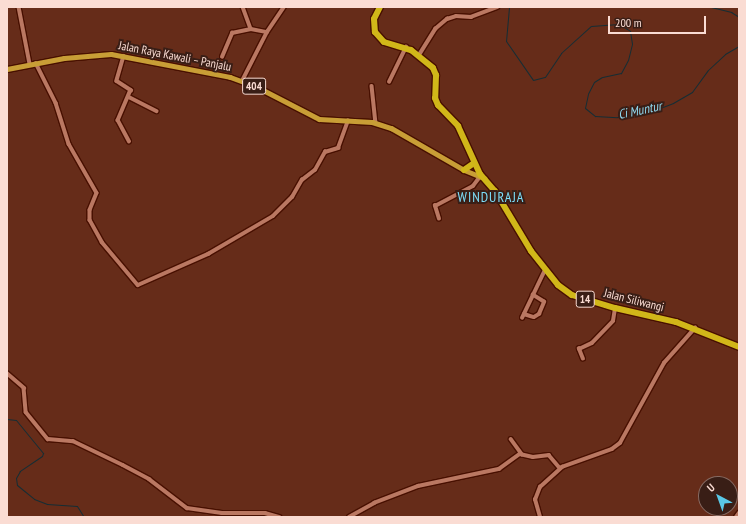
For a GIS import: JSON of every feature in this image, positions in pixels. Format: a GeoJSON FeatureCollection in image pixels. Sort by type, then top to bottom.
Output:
{"type":"FeatureCollection","features":[{"type":"Feature","properties":{"kind":"highway","name":"14"},"geometry":{"type":"LineString","coordinates":[[380,7],[374,19],[375,32],[384,42],[406,47],[419,55],[435,72],[436,102],[458,126],[481,178]]}},
{"type":"Feature","properties":{"kind":"highway"},"geometry":{"type":"LineString","coordinates":[[464,170],[474,163]]}},
{"type":"Feature","properties":{"kind":"highway","name":"Jalan Siliwangi"},"geometry":{"type":"LineString","coordinates":[[481,178],[495,191],[522,239],[545,270],[568,292],[615,308],[695,328],[739,347]]}},
{"type":"Feature","properties":{"kind":"main road","name":"Jalan Raya Kawali – Panjalu"},"geometry":{"type":"LineString","coordinates":[[7,69],[33,63],[91,54],[124,56],[242,81],[319,119],[376,123],[412,138],[464,170],[481,178]]}},
{"type":"Feature","properties":{"kind":"street"},"geometry":{"type":"LineString","coordinates":[[19,7],[33,63],[58,108],[68,144],[97,193],[90,210],[90,220],[109,251],[138,285],[208,254],[272,216],[292,197],[302,180],[315,170],[325,152],[338,148],[348,121]]}},
{"type":"Feature","properties":{"kind":"street"},"geometry":{"type":"LineString","coordinates":[[243,7],[251,29]]}},
{"type":"Feature","properties":{"kind":"street"},"geometry":{"type":"LineString","coordinates":[[242,81],[267,32],[284,7]]}},
{"type":"Feature","properties":{"kind":"street"},"geometry":{"type":"LineString","coordinates":[[419,55],[435,29],[447,19],[456,16],[471,17],[496,7]]}},
{"type":"Feature","properties":{"kind":"street"},"geometry":{"type":"LineString","coordinates":[[222,57],[231,34],[251,29],[267,32]]}},
{"type":"Feature","properties":{"kind":"street"},"geometry":{"type":"LineString","coordinates":[[389,82],[406,47]]}},
{"type":"Feature","properties":{"kind":"street"},"geometry":{"type":"LineString","coordinates":[[124,56],[117,81],[131,89],[129,97],[118,120],[129,141]]}},
{"type":"Feature","properties":{"kind":"street"},"geometry":{"type":"LineString","coordinates":[[372,86],[376,123]]}},
{"type":"Feature","properties":{"kind":"street"},"geometry":{"type":"LineString","coordinates":[[129,97],[157,111]]}},
{"type":"Feature","properties":{"kind":"street"},"geometry":{"type":"LineString","coordinates":[[439,219],[435,206],[473,186],[481,178]]}},
{"type":"Feature","properties":{"kind":"street"},"geometry":{"type":"LineString","coordinates":[[522,318],[545,270]]}},
{"type":"Feature","properties":{"kind":"street"},"geometry":{"type":"LineString","coordinates":[[524,314],[534,317],[539,314],[544,302],[533,295]]}},
{"type":"Feature","properties":{"kind":"street"},"geometry":{"type":"LineString","coordinates":[[583,359],[579,349],[593,342],[612,322],[615,308]]}},
{"type":"Feature","properties":{"kind":"street"},"geometry":{"type":"LineString","coordinates":[[540,517],[535,500],[537,491],[560,468],[612,449],[620,443],[664,363],[695,328]]}},
{"type":"Feature","properties":{"kind":"street"},"geometry":{"type":"LineString","coordinates":[[7,373],[24,388],[26,412],[48,439],[73,441],[123,465],[149,480],[187,508],[222,513],[265,513],[279,517]]}},
{"type":"Feature","properties":{"kind":"street"},"geometry":{"type":"LineString","coordinates":[[511,439],[522,454],[533,457],[549,455],[560,468]]}},
{"type":"Feature","properties":{"kind":"street"},"geometry":{"type":"LineString","coordinates":[[349,517],[374,504],[418,486],[455,476],[476,476],[500,468],[522,454]]}},
{"type":"Feature","properties":{"kind":"street"},"geometry":{"type":"LineString","coordinates":[[736,517],[739,513]]}},
{"type":"Feature","properties":{"kind":"waterway","name":"Ci Muntur"},"geometry":{"type":"LineString","coordinates":[[431,7],[442,7]]}},
{"type":"Feature","properties":{"kind":"waterway","name":"Ci Muntur"},"geometry":{"type":"LineString","coordinates":[[509,7],[506,41],[533,80],[545,77],[561,53],[591,26],[619,24],[630,31],[632,44],[628,60],[621,73],[602,77],[594,82],[588,94],[585,108],[595,116],[617,117],[647,113],[673,103],[692,92],[708,70],[725,54],[739,46]]}},
{"type":"Feature","properties":{"kind":"waterway","name":"Ci Muntur"},"geometry":{"type":"LineString","coordinates":[[711,7],[731,12],[739,17]]}},
{"type":"Feature","properties":{"kind":"waterway"},"geometry":{"type":"LineString","coordinates":[[7,419],[16,420],[43,453],[42,456],[20,471],[16,478],[17,485],[34,499],[47,504],[77,506],[84,517]]}},
{"type":"Feature","properties":{"kind":"district","name":"WINDURAJA"},"geometry":{"type":"Point","coordinates":[491,197]}}]}
